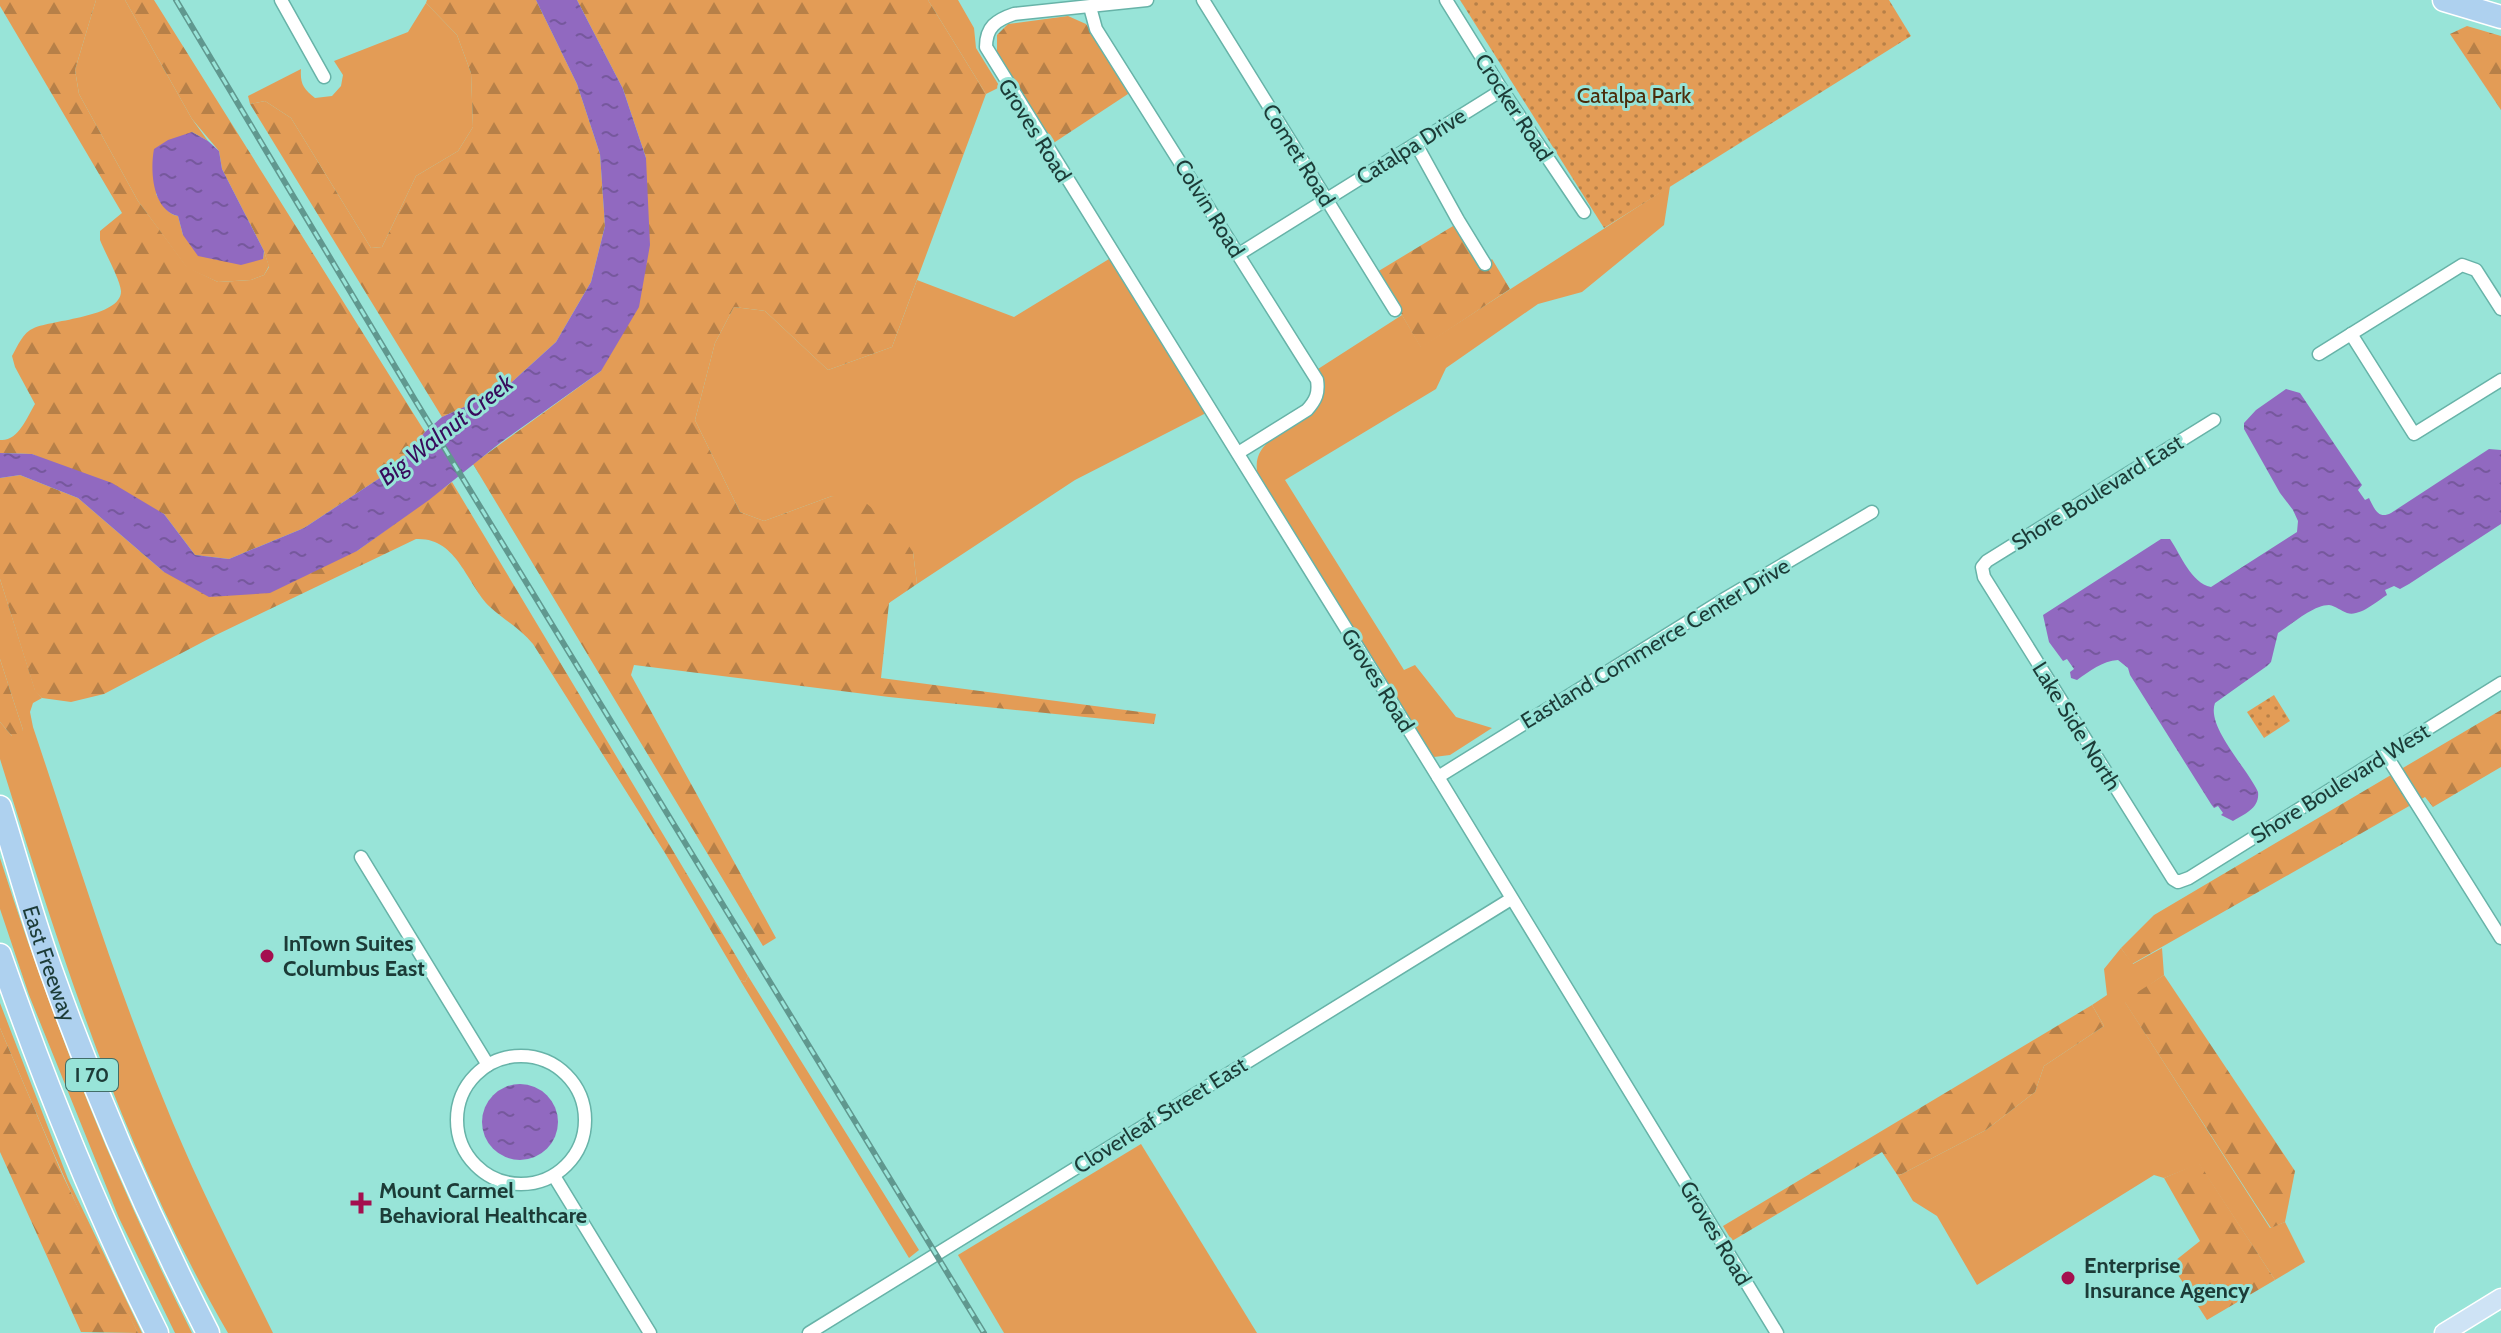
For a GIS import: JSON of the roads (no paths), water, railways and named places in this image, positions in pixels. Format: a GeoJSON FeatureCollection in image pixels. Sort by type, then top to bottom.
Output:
{"type":"FeatureCollection","features":[{"type":"Feature","properties":{"kind":"highway"},"geometry":{"type":"LineString","coordinates":[[2444,0],[2501,17]]}},
{"type":"Feature","properties":{"kind":"highway","name":"East Freeway"},"geometry":{"type":"LineString","coordinates":[[0,807],[50,968],[73,1029],[136,1183],[208,1333]]}},
{"type":"Feature","properties":{"kind":"highway","name":"East Freeway"},"geometry":{"type":"LineString","coordinates":[[0,955],[77,1157],[117,1253],[157,1333]]}},
{"type":"Feature","properties":{"kind":"main road"},"geometry":{"type":"LineString","coordinates":[[2444,1333],[2501,1298]]}},
{"type":"Feature","properties":{"kind":"street"},"geometry":{"type":"LineString","coordinates":[[281,0],[324,77]]}},
{"type":"Feature","properties":{"kind":"street"},"geometry":{"type":"LineString","coordinates":[[1090,7],[1147,0]]}},
{"type":"Feature","properties":{"kind":"street","name":"Comet Road"},"geometry":{"type":"LineString","coordinates":[[1203,0],[1395,310]]}},
{"type":"Feature","properties":{"kind":"street","name":"Crocker Road"},"geometry":{"type":"LineString","coordinates":[[1446,0],[1584,212]]}},
{"type":"Feature","properties":{"kind":"street","name":"Groves Road"},"geometry":{"type":"LineString","coordinates":[[1090,7],[1001,18],[990,27],[986,39],[988,54],[1438,777],[1777,1333]]}},
{"type":"Feature","properties":{"kind":"street","name":"Colvin Road"},"geometry":{"type":"LineString","coordinates":[[1090,7],[1096,29],[1317,380],[1315,402],[1307,410],[1238,453]]}},
{"type":"Feature","properties":{"kind":"street","name":"Catalpa Drive"},"geometry":{"type":"LineString","coordinates":[[1239,254],[1502,90]]}},
{"type":"Feature","properties":{"kind":"street"},"geometry":{"type":"LineString","coordinates":[[1416,144],[1485,264]]}},
{"type":"Feature","properties":{"kind":"street"},"geometry":{"type":"LineString","coordinates":[[2319,354],[2456,269],[2470,266],[2476,270],[2501,309]]}},
{"type":"Feature","properties":{"kind":"street"},"geometry":{"type":"LineString","coordinates":[[2351,334],[2414,434],[2501,380]]}},
{"type":"Feature","properties":{"kind":"street","name":"Shore Boulevard East"},"geometry":{"type":"LineString","coordinates":[[1982,567],[2214,420]]}},
{"type":"Feature","properties":{"kind":"street","name":"Eastland Commerce Center Drive"},"geometry":{"type":"LineString","coordinates":[[1438,777],[1723,600],[1872,512]]}},
{"type":"Feature","properties":{"kind":"street","name":"Lake Side North"},"geometry":{"type":"LineString","coordinates":[[1982,567],[1984,577],[2169,874],[2178,882]]}},
{"type":"Feature","properties":{"kind":"street","name":"Shore Boulevard West"},"geometry":{"type":"LineString","coordinates":[[2178,882],[2501,683]]}},
{"type":"Feature","properties":{"kind":"street"},"geometry":{"type":"LineString","coordinates":[[2386,755],[2501,938]]}},
{"type":"Feature","properties":{"kind":"street"},"geometry":{"type":"LineString","coordinates":[[361,857],[488,1065]]}},
{"type":"Feature","properties":{"kind":"street","name":"Cloverleaf Street East"},"geometry":{"type":"LineString","coordinates":[[809,1333],[1511,899]]}},
{"type":"Feature","properties":{"kind":"street"},"geometry":{"type":"LineString","coordinates":[[515,1056],[536,1058],[556,1066],[571,1080],[582,1098],[585,1119],[582,1141],[571,1161],[554,1176],[536,1183],[516,1185],[496,1180],[479,1169],[466,1154],[458,1135],[457,1115],[461,1095],[472,1078],[488,1065],[515,1056]]}},
{"type":"Feature","properties":{"kind":"street"},"geometry":{"type":"LineString","coordinates":[[554,1176],[650,1333]]}},
{"type":"Feature","properties":{"kind":"water","name":"Big Walnut Creek"},"geometry":{"type":"Polygon","coordinates":[[[536,0],[577,0],[623,89],[646,158],[650,245],[639,307],[601,371],[357,551],[270,593],[209,597],[164,572],[78,498],[20,475],[0,478],[0,453],[32,454],[112,483],[164,514],[195,555],[229,559],[304,528],[395,468],[442,417],[504,389],[556,342],[591,282],[605,226],[600,154],[577,84],[536,0]]]}},
{"type":"Feature","properties":{"kind":"water"},"geometry":{"type":"Polygon","coordinates":[[[192,132],[219,151],[222,169],[264,251],[263,259],[241,265],[198,256],[183,235],[178,216],[169,212],[158,198],[152,167],[154,149],[168,140],[192,132]]]}},
{"type":"Feature","properties":{"kind":"water"},"geometry":{"type":"Polygon","coordinates":[[[2286,389],[2300,393],[2362,485],[2358,490],[2383,515],[2391,513],[2489,449],[2501,450],[2501,524],[2409,584],[2400,589],[2394,586],[2385,590],[2387,595],[2363,611],[2352,614],[2329,605],[2323,606],[2278,633],[2271,662],[2215,703],[2214,713],[2222,736],[2258,792],[2254,806],[2233,821],[2221,815],[2223,813],[2218,806],[2214,808],[2211,804],[2128,668],[2118,660],[2112,661],[2077,680],[2071,678],[2070,672],[2074,669],[2067,659],[2063,661],[2049,642],[2043,615],[2161,539],[2170,539],[2192,574],[2211,587],[2297,532],[2298,521],[2293,510],[2244,429],[2244,423],[2256,410],[2286,389]]]}},
{"type":"Feature","properties":{"kind":"water"},"geometry":{"type":"Polygon","coordinates":[[[520,1084],[535,1087],[547,1095],[555,1107],[558,1122],[555,1137],[547,1149],[535,1157],[520,1160],[505,1157],[493,1149],[485,1137],[482,1122],[485,1107],[493,1095],[505,1087],[520,1084]]]}},
{"type":"Feature","properties":{"kind":"railway"},"geometry":{"type":"LineString","coordinates":[[176,0],[415,400],[984,1333]]}},
{"type":"Feature","properties":{"kind":"place","name":"InTown Suites Columbus East"},"geometry":{"type":"Point","coordinates":[267,956]}},
{"type":"Feature","properties":{"kind":"place","name":"Mount Carmel Behavioral Healthcare"},"geometry":{"type":"Point","coordinates":[361,1203]}},
{"type":"Feature","properties":{"kind":"place","name":"Enterprise Insurance Agency"},"geometry":{"type":"Point","coordinates":[2068,1278]}},
{"type":"Feature","properties":{"kind":"park label","name":"Catalpa Park"},"geometry":{"type":"Point","coordinates":[1634,95]}}]}
